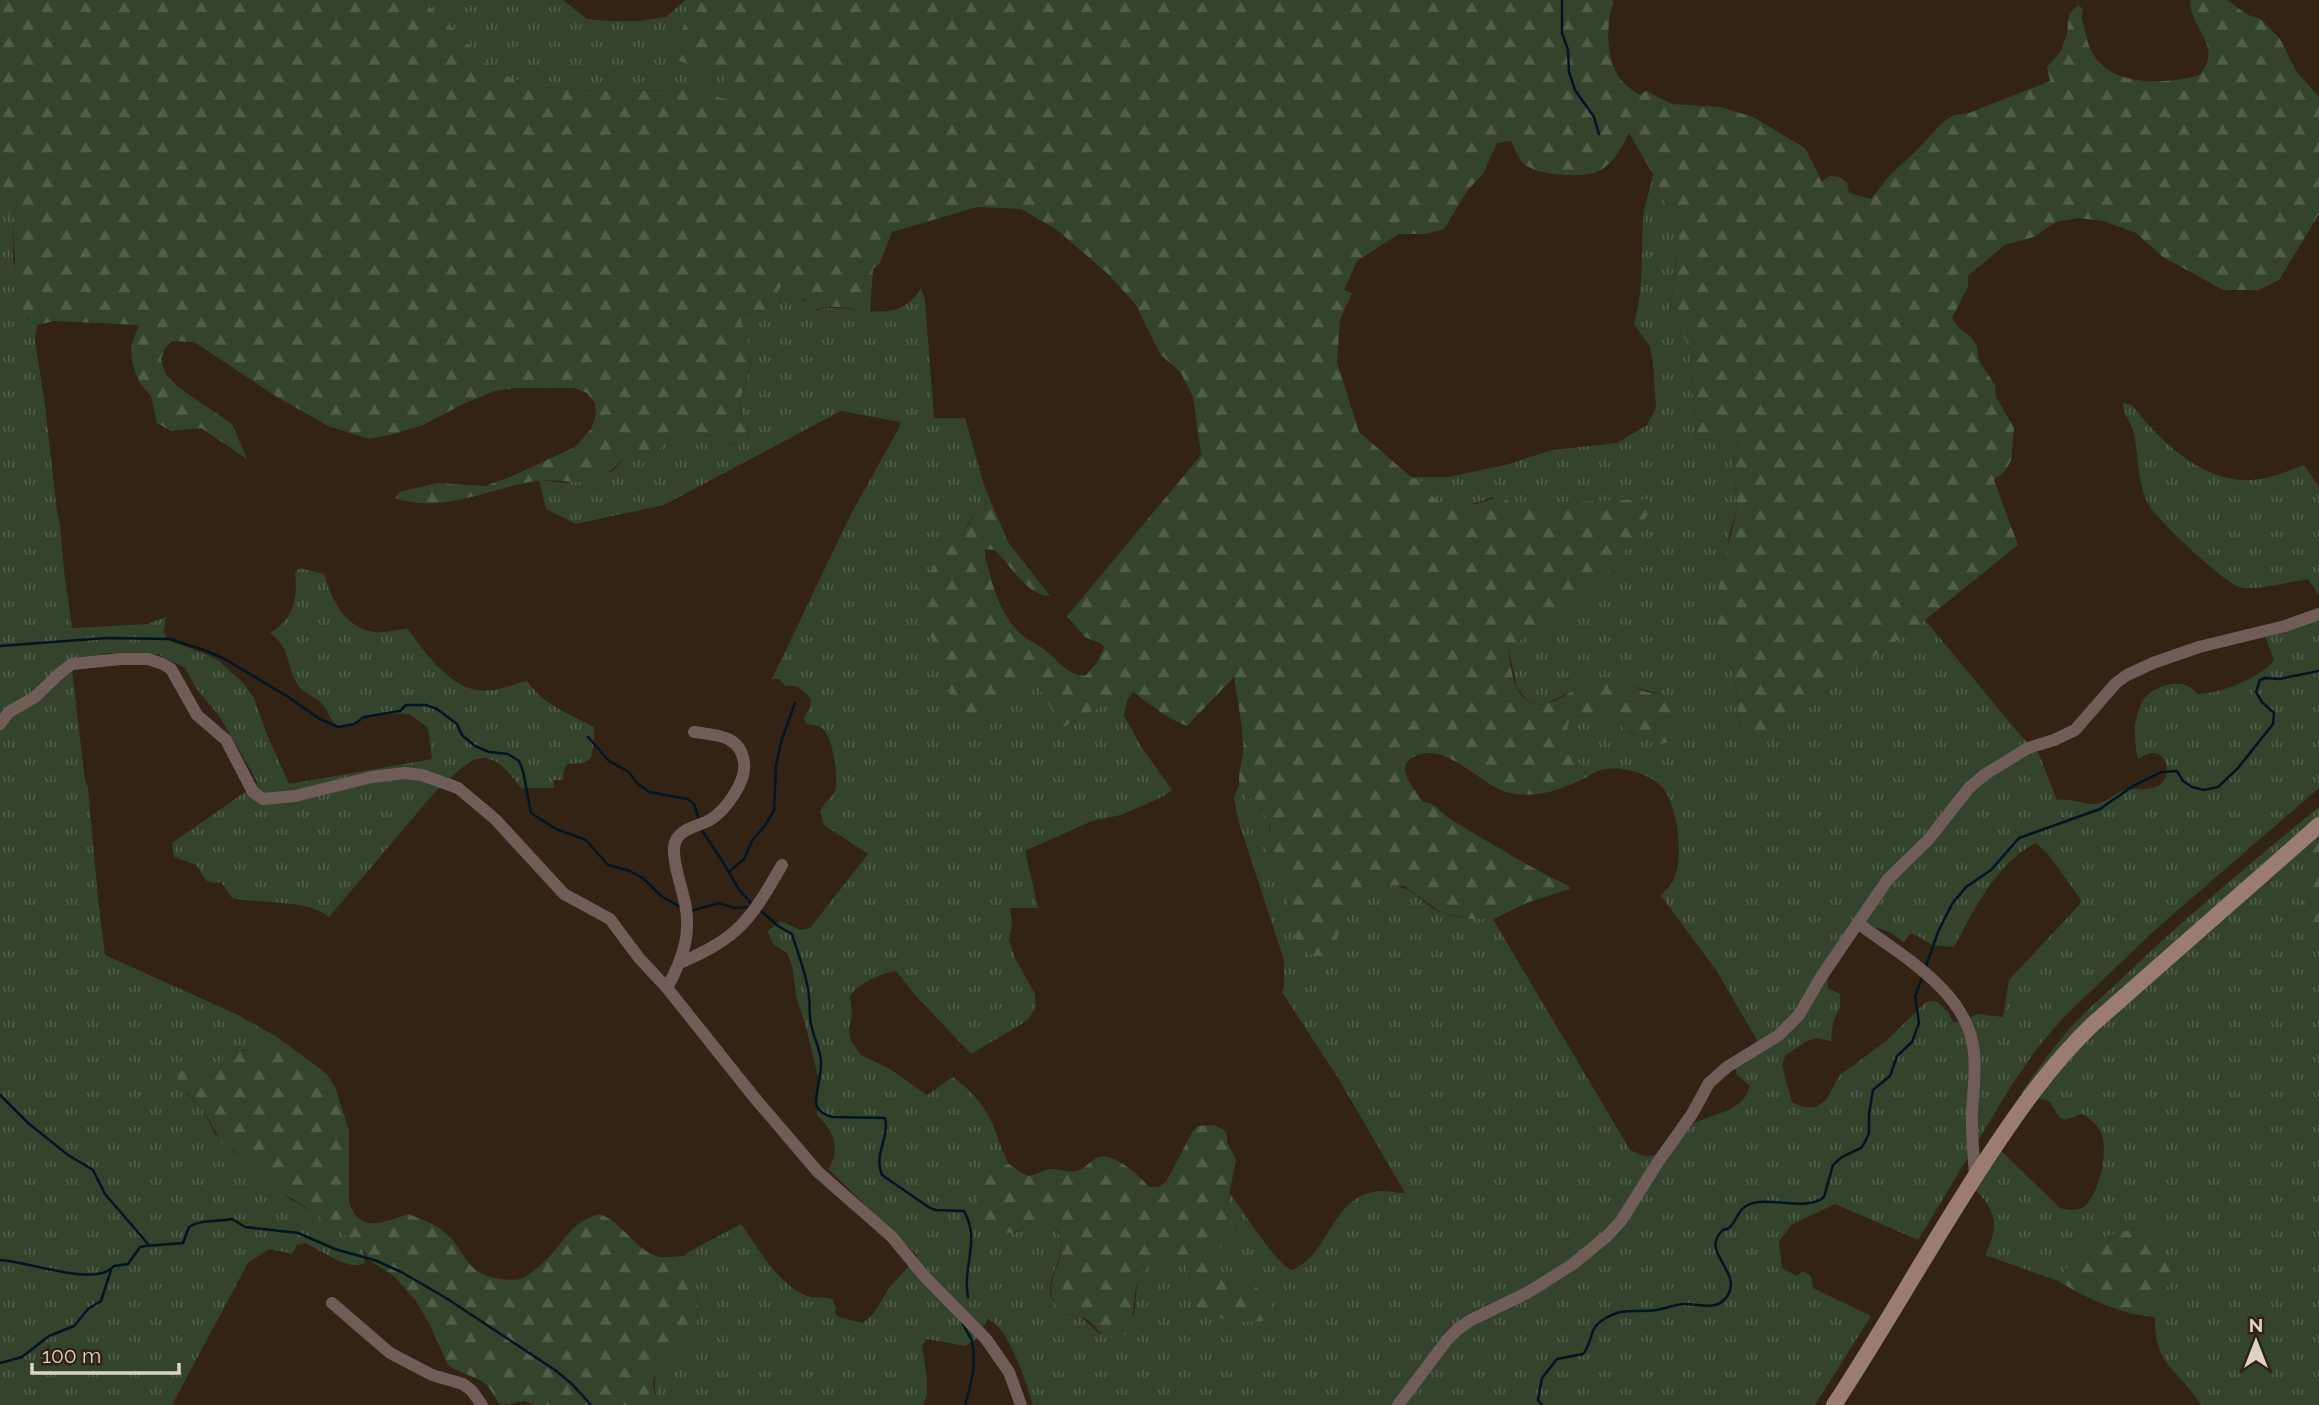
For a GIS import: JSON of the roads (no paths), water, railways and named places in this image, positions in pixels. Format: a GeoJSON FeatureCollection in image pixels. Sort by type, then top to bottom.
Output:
{"type":"FeatureCollection","features":[{"type":"Feature","properties":{"kind":"main road"},"geometry":{"type":"LineString","coordinates":[[1834,1405],[1975,1177],[2024,1104],[2070,1046],[2319,825]]}},
{"type":"Feature","properties":{"kind":"street"},"geometry":{"type":"LineString","coordinates":[[1398,1405],[1436,1353],[1458,1329],[1527,1293],[1573,1264],[1621,1221],[1658,1161],[1692,1114],[1709,1083],[1727,1067],[1766,1044],[1790,1024],[1888,879],[1928,840],[1969,788],[2028,748],[2076,730],[2116,683],[2127,675],[2152,663],[2199,647],[2285,626],[2319,614]]}},
{"type":"Feature","properties":{"kind":"street"},"geometry":{"type":"LineString","coordinates":[[0,724],[9,712],[35,697],[72,664],[121,659],[156,661],[171,669],[197,715],[226,740],[257,796],[272,799],[295,796],[372,777],[405,773],[422,775],[458,788],[495,819],[564,894],[610,919],[639,958],[667,988],[818,1172],[892,1237],[926,1277],[986,1339],[1009,1372],[1021,1405]]}},
{"type":"Feature","properties":{"kind":"street"},"geometry":{"type":"LineString","coordinates":[[667,988],[680,963],[687,939],[688,922],[676,862],[676,841],[687,829],[718,813],[735,793],[743,779],[745,767],[743,754],[730,739],[694,732]]}},
{"type":"Feature","properties":{"kind":"street"},"geometry":{"type":"LineString","coordinates":[[680,963],[707,951],[734,933],[755,910],[782,864]]}},
{"type":"Feature","properties":{"kind":"street"},"geometry":{"type":"LineString","coordinates":[[1858,924],[1940,986],[1955,1005],[1972,1037],[1975,1064],[1972,1115],[1975,1177]]}},
{"type":"Feature","properties":{"kind":"street"},"geometry":{"type":"LineString","coordinates":[[332,1303],[390,1353],[432,1375],[463,1384],[482,1405]]}},
{"type":"Feature","properties":{"kind":"waterway"},"geometry":{"type":"LineString","coordinates":[[1562,0],[1562,33],[1568,50],[1569,72],[1575,90],[1594,117],[1599,134]]}},
{"type":"Feature","properties":{"kind":"waterway"},"geometry":{"type":"LineString","coordinates":[[0,646],[106,638],[170,639],[223,658],[318,718],[338,727],[354,724],[364,717],[400,711],[406,705],[426,705],[437,709],[457,724],[462,735],[475,746],[489,752],[508,754],[519,761],[531,813],[556,829],[586,840],[608,865],[630,871],[644,879],[661,896],[682,908]]}},
{"type":"Feature","properties":{"kind":"waterway"},"geometry":{"type":"LineString","coordinates":[[1925,969],[1938,932],[1952,904],[1966,887],[1991,870],[2019,838],[2100,809],[2133,786],[2162,772],[2177,771],[2183,781],[2192,787],[2204,790],[2218,787],[2238,768],[2273,724],[2274,713],[2256,692],[2260,680],[2319,671]]}},
{"type":"Feature","properties":{"kind":"waterway"},"geometry":{"type":"LineString","coordinates":[[729,872],[744,859],[753,839],[774,810],[776,765],[795,703]]}},
{"type":"Feature","properties":{"kind":"waterway"},"geometry":{"type":"LineString","coordinates":[[588,737],[609,761],[629,772],[637,783],[649,792],[688,799],[694,804],[699,819]]}},
{"type":"Feature","properties":{"kind":"waterway"},"geometry":{"type":"LineString","coordinates":[[701,829],[740,891],[752,904]]}},
{"type":"Feature","properties":{"kind":"waterway"},"geometry":{"type":"LineString","coordinates":[[691,911],[719,903],[735,908],[749,907]]}},
{"type":"Feature","properties":{"kind":"waterway"},"geometry":{"type":"LineString","coordinates":[[760,910],[792,934],[804,972],[811,1024],[821,1061],[817,1107],[822,1113],[832,1117],[885,1118],[879,1160],[882,1175],[930,1208],[964,1211],[971,1233],[968,1297]]}},
{"type":"Feature","properties":{"kind":"waterway"},"geometry":{"type":"LineString","coordinates":[[1542,1405],[1538,1400],[1542,1378],[1557,1359],[1583,1354],[1596,1325],[1608,1317],[1621,1312],[1656,1310],[1682,1304],[1715,1305],[1724,1300],[1730,1291],[1731,1282],[1719,1257],[1716,1240],[1724,1229],[1732,1225],[1743,1208],[1765,1202],[1807,1203],[1824,1197],[1833,1165],[1842,1157],[1861,1148],[1865,1142],[1869,1133],[1873,1090],[1890,1076],[1897,1056],[1912,1042],[1919,1023],[1915,996],[1923,975]]}},
{"type":"Feature","properties":{"kind":"waterway"},"geometry":{"type":"LineString","coordinates":[[0,1095],[28,1123],[68,1155],[93,1170],[105,1194],[148,1244]]}},
{"type":"Feature","properties":{"kind":"waterway"},"geometry":{"type":"LineString","coordinates":[[0,1260],[60,1272],[92,1274],[128,1264],[140,1247],[183,1243],[189,1227],[199,1223],[232,1219],[245,1227],[298,1233],[335,1249],[377,1261],[446,1298],[555,1370],[591,1405]]}},
{"type":"Feature","properties":{"kind":"waterway"},"geometry":{"type":"LineString","coordinates":[[0,1363],[22,1357],[49,1336],[74,1326],[88,1309],[101,1301],[111,1270]]}},
{"type":"Feature","properties":{"kind":"waterway"},"geometry":{"type":"LineString","coordinates":[[962,1322],[972,1342],[974,1358],[965,1405]]}}]}
